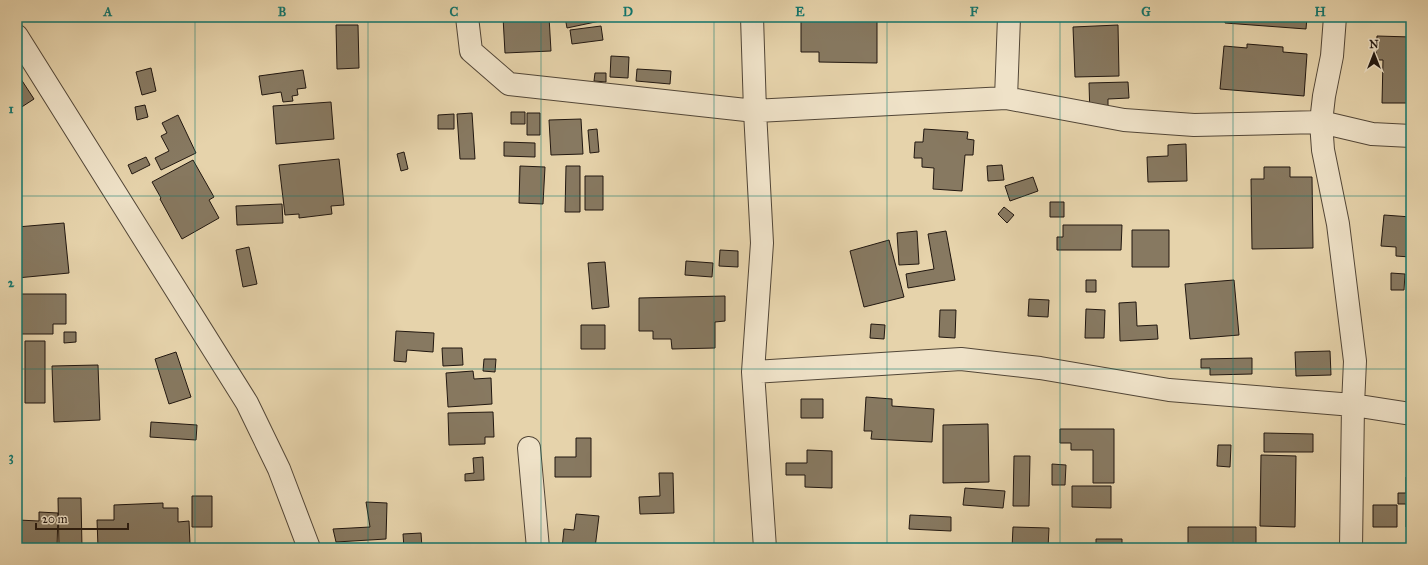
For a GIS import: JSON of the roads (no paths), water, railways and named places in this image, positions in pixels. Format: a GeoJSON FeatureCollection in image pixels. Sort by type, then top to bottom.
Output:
{"type":"FeatureCollection","features":[{"type":"Feature","properties":{"kind":"street"},"geometry":{"type":"LineString","coordinates":[[467,17],[471,51],[509,84],[755,111],[1006,98],[1132,120],[1194,125],[1321,122],[1372,134],[1411,136]]}},
{"type":"Feature","properties":{"kind":"street"},"geometry":{"type":"LineString","coordinates":[[752,17],[762,243],[753,372],[765,548]]}},
{"type":"Feature","properties":{"kind":"street"},"geometry":{"type":"LineString","coordinates":[[1006,98],[1010,17]]}},
{"type":"Feature","properties":{"kind":"street"},"geometry":{"type":"LineString","coordinates":[[1335,17],[1332,56],[1324,96],[1321,122],[1324,150],[1338,224],[1355,361],[1351,548]]}},
{"type":"Feature","properties":{"kind":"street"},"geometry":{"type":"LineString","coordinates":[[17,36],[247,403],[280,469],[309,548]]}},
{"type":"Feature","properties":{"kind":"street"},"geometry":{"type":"LineString","coordinates":[[753,372],[961,359],[1040,368],[1169,390],[1353,405],[1411,414]]}},
{"type":"Feature","properties":{"kind":"street"},"geometry":{"type":"LineString","coordinates":[[529,448],[538,548]]}}]}
